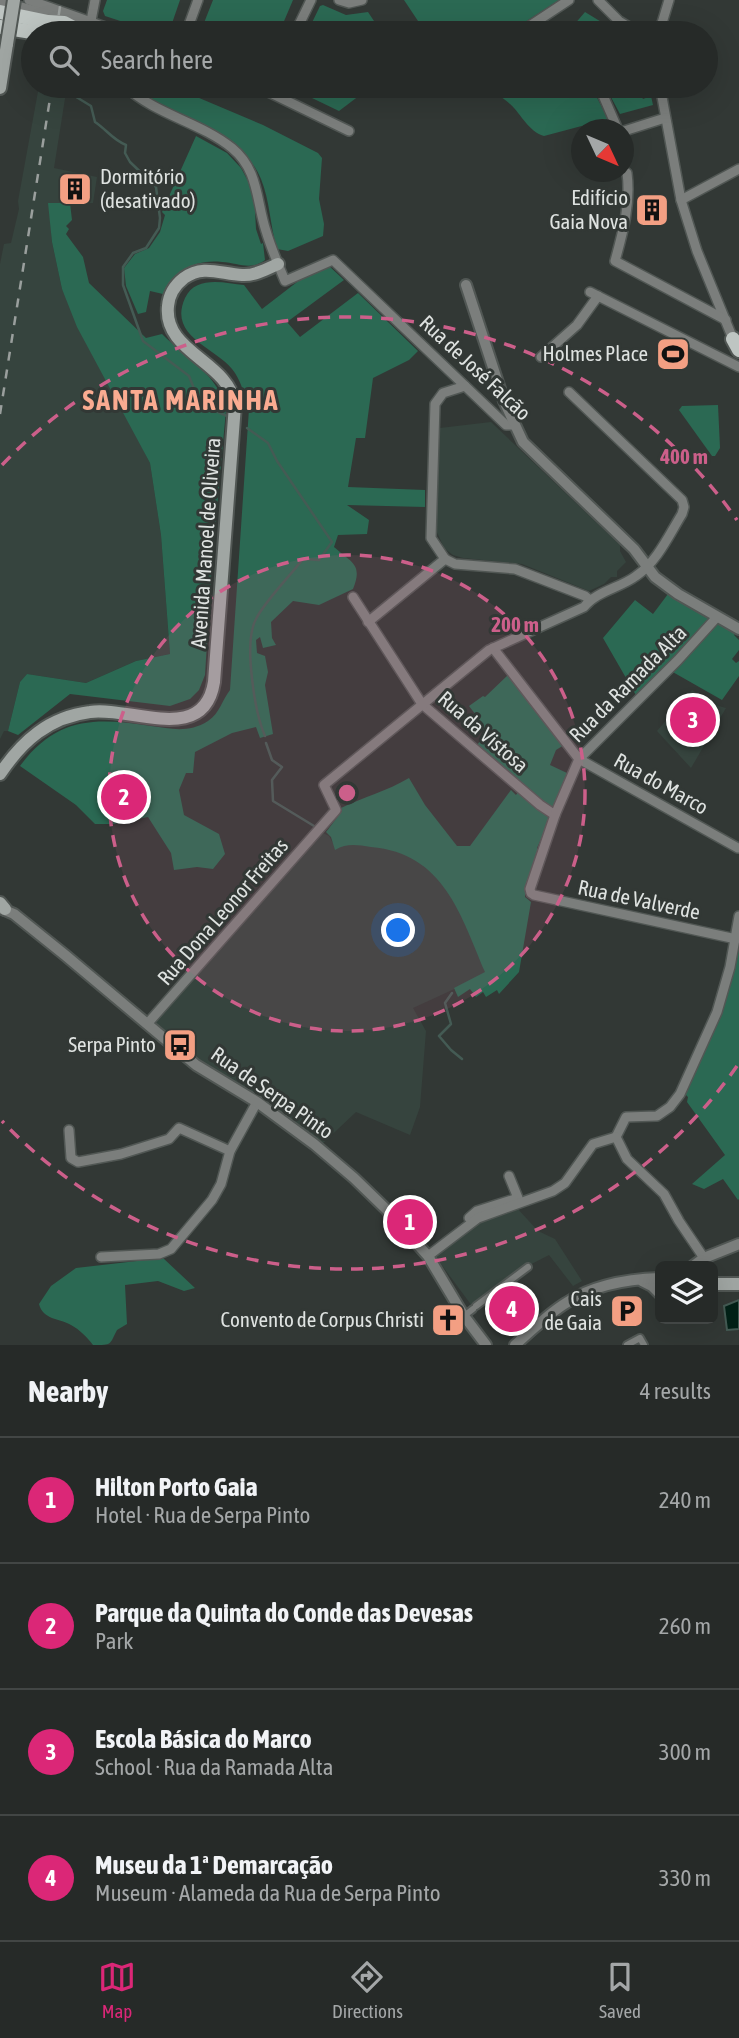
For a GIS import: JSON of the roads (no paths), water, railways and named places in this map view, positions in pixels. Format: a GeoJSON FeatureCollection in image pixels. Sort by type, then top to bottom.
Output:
{"type":"FeatureCollection","features":[{"type":"Feature","properties":{"kind":"main road"},"geometry":{"type":"LineString","coordinates":[[0,88],[4,40],[14,0]]}},
{"type":"Feature","properties":{"kind":"main road"},"geometry":{"type":"LineString","coordinates":[[0,12],[43,21]]}},
{"type":"Feature","properties":{"kind":"main road"},"geometry":{"type":"LineString","coordinates":[[0,26],[21,30]]}},
{"type":"Feature","properties":{"kind":"main road","name":"Avenida Manoel de Oliveira"},"geometry":{"type":"LineString","coordinates":[[0,774],[16,751],[30,738],[45,726],[63,718],[105,711],[178,720],[197,712],[209,699],[214,682],[235,405],[231,389],[224,378],[174,333],[169,321],[168,307],[178,284],[195,273],[215,270],[248,275],[278,264]]}},
{"type":"Feature","properties":{"kind":"main road"},"geometry":{"type":"LineString","coordinates":[[718,1284],[739,1284]]}},
{"type":"Feature","properties":{"kind":"street"},"geometry":{"type":"LineString","coordinates":[[29,0],[69,21]]}},
{"type":"Feature","properties":{"kind":"street"},"geometry":{"type":"LineString","coordinates":[[89,21],[95,0]]}},
{"type":"Feature","properties":{"kind":"street"},"geometry":{"type":"LineString","coordinates":[[190,21],[198,0]]}},
{"type":"Feature","properties":{"kind":"street"},"geometry":{"type":"LineString","coordinates":[[301,21],[311,0]]}},
{"type":"Feature","properties":{"kind":"street"},"geometry":{"type":"LineString","coordinates":[[339,0],[349,3],[362,0]]}},
{"type":"Feature","properties":{"kind":"street"},"geometry":{"type":"LineString","coordinates":[[537,21],[569,0]]}},
{"type":"Feature","properties":{"kind":"street"},"geometry":{"type":"LineString","coordinates":[[598,0],[619,21]]}},
{"type":"Feature","properties":{"kind":"street"},"geometry":{"type":"LineString","coordinates":[[663,21],[669,0]]}},
{"type":"Feature","properties":{"kind":"street"},"geometry":{"type":"LineString","coordinates":[[0,1],[50,15],[60,21]]}},
{"type":"Feature","properties":{"kind":"street"},"geometry":{"type":"LineString","coordinates":[[139,98],[232,148],[247,165],[259,191],[265,228],[278,264]]}},
{"type":"Feature","properties":{"kind":"street"},"geometry":{"type":"LineString","coordinates":[[288,98],[349,131]]}},
{"type":"Feature","properties":{"kind":"street"},"geometry":{"type":"LineString","coordinates":[[604,98],[613,119]]}},
{"type":"Feature","properties":{"kind":"street"},"geometry":{"type":"LineString","coordinates":[[662,98],[681,200],[697,251],[736,346]]}},
{"type":"Feature","properties":{"kind":"street"},"geometry":{"type":"LineString","coordinates":[[634,128],[665,118]]}},
{"type":"Feature","properties":{"kind":"street"},"geometry":{"type":"LineString","coordinates":[[681,200],[739,169]]}},
{"type":"Feature","properties":{"kind":"street"},"geometry":{"type":"LineString","coordinates":[[628,182],[627,208],[615,261],[726,320]]}},
{"type":"Feature","properties":{"kind":"street","name":"Rua de José Falcão"},"geometry":{"type":"LineString","coordinates":[[278,264],[285,281],[333,260],[506,425],[514,425],[523,442],[634,549],[655,577],[678,594],[739,629]]}},
{"type":"Feature","properties":{"kind":"street"},"geometry":{"type":"LineString","coordinates":[[466,285],[514,425]]}},
{"type":"Feature","properties":{"kind":"street"},"geometry":{"type":"LineString","coordinates":[[541,356],[577,325],[594,294],[739,368]]}},
{"type":"Feature","properties":{"kind":"street"},"geometry":{"type":"LineString","coordinates":[[465,386],[443,393],[435,404],[431,538],[445,559],[455,564],[515,569],[590,600]]}},
{"type":"Feature","properties":{"kind":"street"},"geometry":{"type":"LineString","coordinates":[[422,704],[493,648],[584,607],[590,600],[637,576],[656,556],[682,514],[682,500],[569,392]]}},
{"type":"Feature","properties":{"kind":"street"},"geometry":{"type":"LineString","coordinates":[[491,410],[505,401]]}},
{"type":"Feature","properties":{"kind":"street"},"geometry":{"type":"LineString","coordinates":[[368,622],[445,559]]}},
{"type":"Feature","properties":{"kind":"street","name":"Rua da Vistosa"},"geometry":{"type":"LineString","coordinates":[[353,597],[422,704],[555,814]]}},
{"type":"Feature","properties":{"kind":"street","name":"Rua da Ramada Alta"},"geometry":{"type":"LineString","coordinates":[[534,895],[530,889],[555,814],[579,759],[717,617]]}},
{"type":"Feature","properties":{"kind":"street","name":"Rua do Marco"},"geometry":{"type":"LineString","coordinates":[[493,648],[579,759],[739,847]]}},
{"type":"Feature","properties":{"kind":"street","name":"Rua Dona Leonor Freitas"},"geometry":{"type":"LineString","coordinates":[[148,1023],[337,810],[324,785],[422,704]]}},
{"type":"Feature","properties":{"kind":"street","name":"Rua de Valverde"},"geometry":{"type":"LineString","coordinates":[[534,895],[736,939]]}},
{"type":"Feature","properties":{"kind":"street","name":"Rua de Serpa Pinto"},"geometry":{"type":"LineString","coordinates":[[2,907],[148,1023],[196,1065],[257,1102],[354,1178],[428,1256],[471,1310],[486,1345]]}},
{"type":"Feature","properties":{"kind":"street"},"geometry":{"type":"LineString","coordinates":[[428,1256],[478,1218],[553,1191],[565,1183],[593,1144],[616,1138],[626,1117],[657,1116],[670,1107],[680,1094],[717,1012],[736,939],[739,916]]}},
{"type":"Feature","properties":{"kind":"street"},"geometry":{"type":"LineString","coordinates":[[100,1257],[159,1254],[171,1249],[212,1200],[221,1184],[230,1151],[257,1102]]}},
{"type":"Feature","properties":{"kind":"street"},"geometry":{"type":"LineString","coordinates":[[69,1130],[71,1158],[78,1162],[169,1139],[179,1128],[230,1151]]}},
{"type":"Feature","properties":{"kind":"street"},"geometry":{"type":"LineString","coordinates":[[616,1138],[627,1159],[664,1194],[704,1258]]}},
{"type":"Feature","properties":{"kind":"street"},"geometry":{"type":"LineString","coordinates":[[458,1235],[457,1228],[477,1211],[518,1198],[509,1176]]}},
{"type":"Feature","properties":{"kind":"street"},"geometry":{"type":"LineString","coordinates":[[700,1261],[739,1244]]}},
{"type":"Feature","properties":{"kind":"street"},"geometry":{"type":"LineString","coordinates":[[471,1310],[528,1267]]}},
{"type":"Feature","properties":{"kind":"street"},"geometry":{"type":"LineString","coordinates":[[515,1345],[562,1305],[575,1298],[614,1283],[655,1279]]}},
{"type":"Feature","properties":{"kind":"street"},"geometry":{"type":"LineString","coordinates":[[642,1280],[655,1289]]}},
{"type":"Feature","properties":{"kind":"street"},"geometry":{"type":"LineString","coordinates":[[627,1345],[640,1338],[644,1345]]}},
{"type":"Feature","properties":{"kind":"waterway"},"geometry":{"type":"LineString","coordinates":[[78,98],[91,106],[95,122],[126,145],[125,153],[130,162],[156,187],[159,228],[146,248],[133,253],[123,267],[123,285],[143,341],[189,376],[195,391],[211,409],[227,416]]}},
{"type":"Feature","properties":{"kind":"waterway"},"geometry":{"type":"LineString","coordinates":[[247,428],[268,443],[277,461],[332,542],[319,560],[303,559],[265,604],[252,630],[252,678],[265,736]]}},
{"type":"Feature","properties":{"kind":"waterway"},"geometry":{"type":"LineString","coordinates":[[266,743],[272,760],[282,767],[272,780],[273,801],[314,826]]}},
{"type":"Feature","properties":{"kind":"waterway"},"geometry":{"type":"LineString","coordinates":[[452,993],[445,1003],[451,1024],[439,1036],[462,1059]]}},
{"type":"Feature","properties":{"kind":"railway"},"geometry":{"type":"LineString","coordinates":[[58,21],[61,0]]}},
{"type":"Feature","properties":{"kind":"railway"},"geometry":{"type":"LineString","coordinates":[[0,414],[50,98]]}},
{"type":"Feature","properties":{"kind":"place","name":"Dormitório (desativado)"},"geometry":{"type":"Point","coordinates":[75,189]}},
{"type":"Feature","properties":{"kind":"place","name":"Edifício Gaia Nova"},"geometry":{"type":"Point","coordinates":[652,210]}},
{"type":"Feature","properties":{"kind":"place","name":"Holmes Place"},"geometry":{"type":"Point","coordinates":[673,354]}},
{"type":"Feature","properties":{"kind":"place","name":"Escola Básica do Marco"},"geometry":{"type":"Point","coordinates":[693,720]}},
{"type":"Feature","properties":{"kind":"place","name":"Parque da Quinta do Conde das Devesas"},"geometry":{"type":"Point","coordinates":[124,797]}},
{"type":"Feature","properties":{"kind":"place","name":"Serpa Pinto"},"geometry":{"type":"Point","coordinates":[180,1045]}},
{"type":"Feature","properties":{"kind":"place","name":"Hilton Porto Gaia"},"geometry":{"type":"Point","coordinates":[410,1222]}},
{"type":"Feature","properties":{"kind":"place","name":"Museu da 1ª Demarcação"},"geometry":{"type":"Point","coordinates":[512,1309]}},
{"type":"Feature","properties":{"kind":"place","name":"Cais de Gaia"},"geometry":{"type":"Point","coordinates":[627,1311]}},
{"type":"Feature","properties":{"kind":"place","name":"Convento de Corpus Christi"},"geometry":{"type":"Point","coordinates":[448,1320]}},
{"type":"Feature","properties":{"kind":"district","name":"SANTA MARINHA"},"geometry":{"type":"Point","coordinates":[181,400]}}]}
